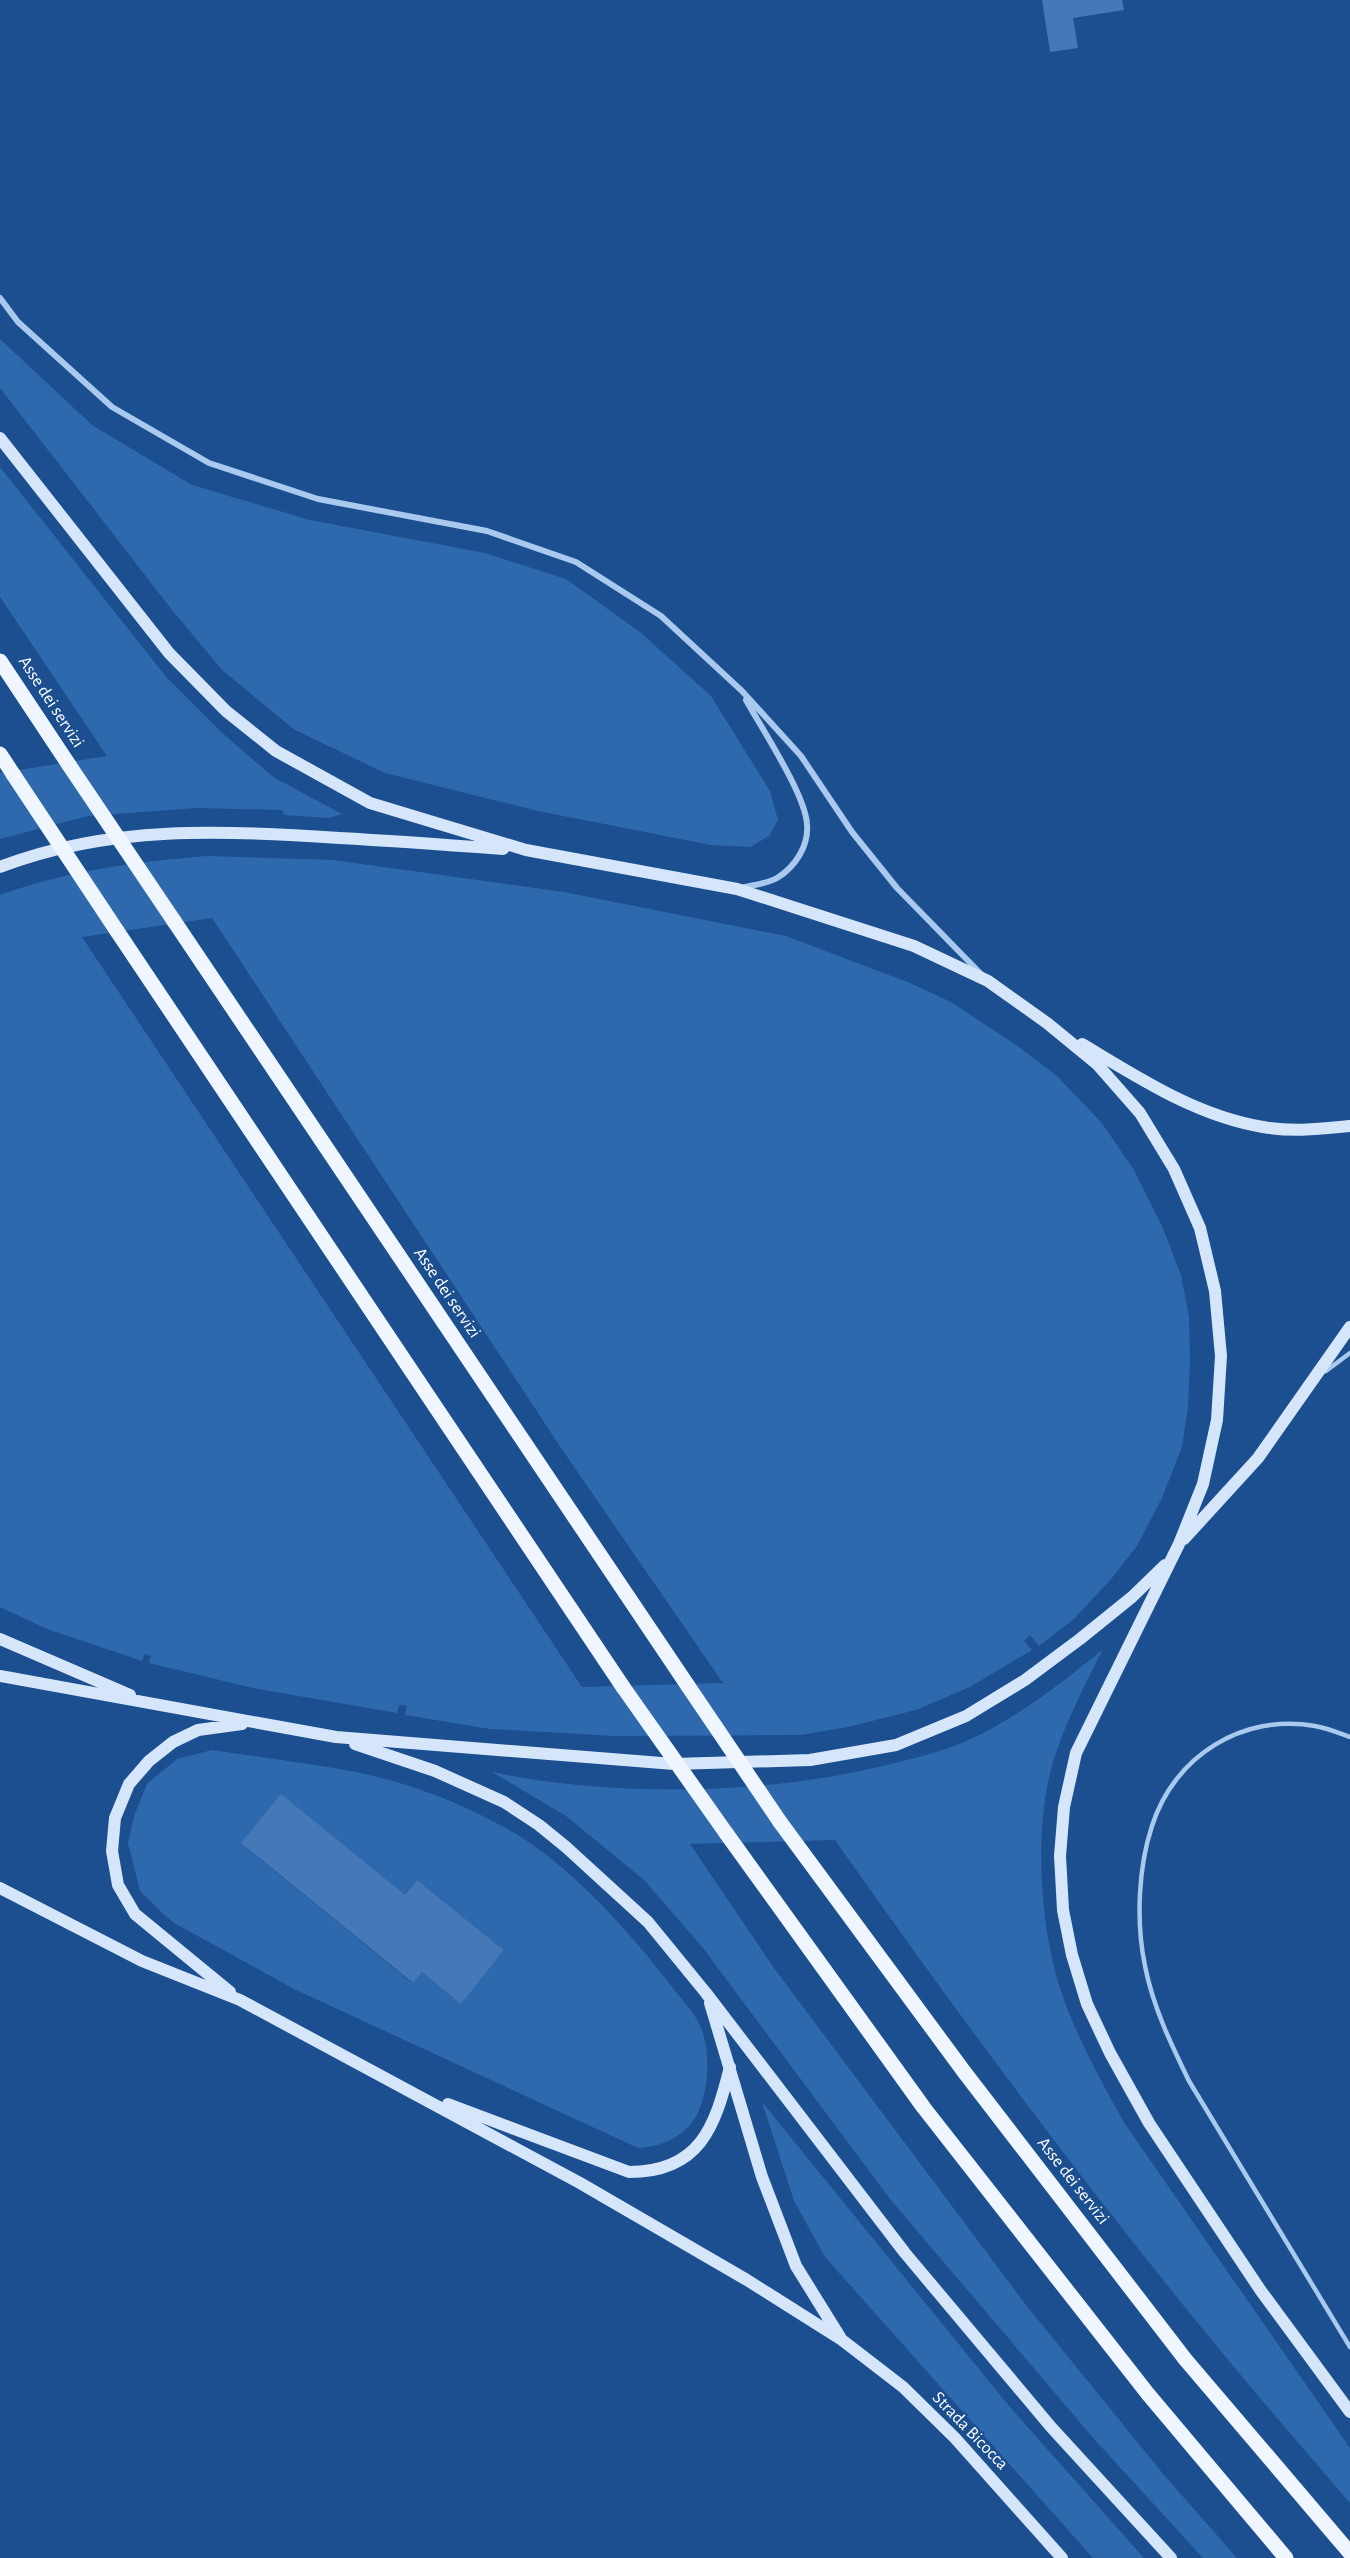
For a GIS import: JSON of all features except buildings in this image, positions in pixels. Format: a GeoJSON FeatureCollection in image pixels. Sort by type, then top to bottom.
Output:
{"type":"FeatureCollection","features":[{"type":"Feature","properties":{"kind":"main road"},"geometry":{"type":"LineString","coordinates":[[0,438],[169,653],[226,711],[268,744],[370,803],[525,850],[737,890],[914,946],[988,981],[1047,1023],[1097,1064],[1140,1113],[1174,1169],[1202,1239],[1215,1291],[1221,1356],[1217,1420],[1203,1484],[1179,1544],[1076,1753],[1064,1807],[1059,1856],[1063,1910],[1072,1955],[1087,2004],[1149,2123],[1261,2291],[1350,2412]]}},
{"type":"Feature","properties":{"kind":"main road","name":"Asse dei servizi"},"geometry":{"type":"LineString","coordinates":[[0,661],[780,1822],[965,2073],[1185,2359],[1350,2553]]}},
{"type":"Feature","properties":{"kind":"main road"},"geometry":{"type":"LineString","coordinates":[[0,754],[623,1687],[726,1833],[924,2108],[1148,2394],[1286,2558]]}},
{"type":"Feature","properties":{"kind":"main road"},"geometry":{"type":"LineString","coordinates":[[0,867],[86,842],[150,834],[253,832],[525,850]]}},
{"type":"Feature","properties":{"kind":"main road"},"geometry":{"type":"LineString","coordinates":[[1047,1023],[1155,1087],[1194,1107],[1264,1127],[1323,1129],[1350,1126]]}},
{"type":"Feature","properties":{"kind":"main road"},"geometry":{"type":"LineString","coordinates":[[1179,1544],[1258,1458],[1350,1327]]}},
{"type":"Feature","properties":{"kind":"main road"},"geometry":{"type":"LineString","coordinates":[[0,1676],[336,1737],[674,1764],[810,1760],[896,1745],[966,1716],[1025,1680],[1132,1597],[1172,1557]]}},
{"type":"Feature","properties":{"kind":"main road"},"geometry":{"type":"LineString","coordinates":[[0,1639],[150,1704]]}},
{"type":"Feature","properties":{"kind":"main road"},"geometry":{"type":"LineString","coordinates":[[240,2000],[135,1914],[118,1885],[112,1851],[115,1818],[119,1807],[129,1784],[149,1761],[173,1742],[198,1730],[252,1723]]}},
{"type":"Feature","properties":{"kind":"main road"},"geometry":{"type":"LineString","coordinates":[[336,1737],[469,1786],[504,1802],[538,1825],[648,1922],[706,1993],[905,2253],[1051,2427],[1171,2558]]}},
{"type":"Feature","properties":{"kind":"main road"},"geometry":{"type":"LineString","coordinates":[[0,1888],[142,1961],[240,2000],[405,2088],[628,2172],[651,2172],[675,2163],[697,2146],[708,2132],[716,2116],[730,2067]]}},
{"type":"Feature","properties":{"kind":"main road"},"geometry":{"type":"LineString","coordinates":[[706,1993],[762,2177],[796,2266],[842,2340]]}},
{"type":"Feature","properties":{"kind":"main road","name":"Strada Bicocca"},"geometry":{"type":"LineString","coordinates":[[405,2088],[620,2206],[747,2280],[842,2340],[903,2387],[955,2438],[1062,2558]]}},
{"type":"Feature","properties":{"kind":"street"},"geometry":{"type":"LineString","coordinates":[[0,298],[18,322],[112,407],[209,463],[318,499],[487,531],[576,562],[661,616],[742,691],[801,756],[852,832],[897,888],[988,981]]}},
{"type":"Feature","properties":{"kind":"street"},"geometry":{"type":"LineString","coordinates":[[737,890],[775,879],[793,864],[806,845],[807,824],[801,800],[742,691]]}},
{"type":"Feature","properties":{"kind":"lane"},"geometry":{"type":"LineString","coordinates":[[1312,1382],[1344,1355],[1350,1353]]}},
{"type":"Feature","properties":{"kind":"lane"},"geometry":{"type":"LineString","coordinates":[[1350,1737],[1317,1726],[1282,1723],[1247,1728],[1216,1742],[1186,1767],[1165,1796],[1152,1826],[1141,1893],[1145,1965],[1156,2006],[1169,2040],[1190,2081],[1350,2347]]}},
{"type":"Feature","properties":{"kind":"shaded area"},"geometry":{"type":"Polygon","coordinates":[[[0,339],[92,425],[192,485],[310,520],[485,553],[566,579],[640,632],[711,696],[770,791],[778,820],[769,836],[750,847],[711,845],[538,811],[385,773],[295,730],[223,671],[172,610],[0,388],[0,339]]]}},
{"type":"Feature","properties":{"kind":"shaded area"},"geometry":{"type":"Polygon","coordinates":[[[0,467],[167,678],[219,730],[273,777],[342,814],[329,818],[284,815],[282,810],[197,808],[88,816],[0,839],[0,773],[107,756],[0,597],[0,467]]]}},
{"type":"Feature","properties":{"kind":"shaded area"},"geometry":{"type":"Polygon","coordinates":[[[206,856],[333,860],[564,892],[786,936],[910,983],[951,1002],[1019,1047],[1057,1076],[1101,1122],[1134,1170],[1162,1226],[1181,1275],[1189,1317],[1190,1361],[1188,1407],[1182,1447],[1162,1498],[1137,1546],[1112,1578],[1074,1619],[1039,1646],[1030,1635],[1024,1641],[1032,1650],[970,1687],[916,1710],[848,1727],[801,1735],[615,1736],[490,1729],[405,1715],[407,1706],[399,1705],[397,1713],[253,1688],[149,1663],[151,1656],[145,1654],[142,1661],[47,1629],[0,1607],[0,895],[76,874],[206,856]],[[212,918],[82,937],[582,1687],[723,1683],[561,1448],[212,918]]]}},
{"type":"Feature","properties":{"kind":"shaded area"},"geometry":{"type":"Polygon","coordinates":[[[1103,1649],[1056,1753],[1044,1808],[1043,1902],[1047,1933],[1060,1988],[1081,2040],[1125,2124],[1350,2448],[1350,2503],[1224,2355],[1110,2213],[924,1966],[835,1840],[690,1844],[774,1968],[1026,2305],[1164,2475],[1237,2558],[1203,2558],[1095,2440],[890,2199],[703,1948],[644,1880],[566,1816],[492,1772],[590,1786],[642,1789],[748,1787],[851,1773],[931,1754],[983,1733],[1036,1700],[1103,1649]]]}},
{"type":"Feature","properties":{"kind":"shaded area"},"geometry":{"type":"Polygon","coordinates":[[[212,1750],[375,1776],[451,1801],[528,1841],[575,1879],[620,1924],[697,2020],[705,2039],[707,2070],[705,2091],[695,2119],[674,2138],[657,2145],[638,2148],[294,1989],[174,1923],[140,1891],[128,1843],[134,1816],[147,1784],[177,1759],[212,1750]],[[241,1843],[412,1983],[422,1972],[461,2003],[504,1950],[417,1880],[405,1895],[241,1843]]]}},
{"type":"Feature","properties":{"kind":"shaded area"},"geometry":{"type":"Polygon","coordinates":[[[762,2102],[1009,2406],[1144,2558],[1093,2558],[825,2257],[794,2201],[762,2102]]]}}]}
